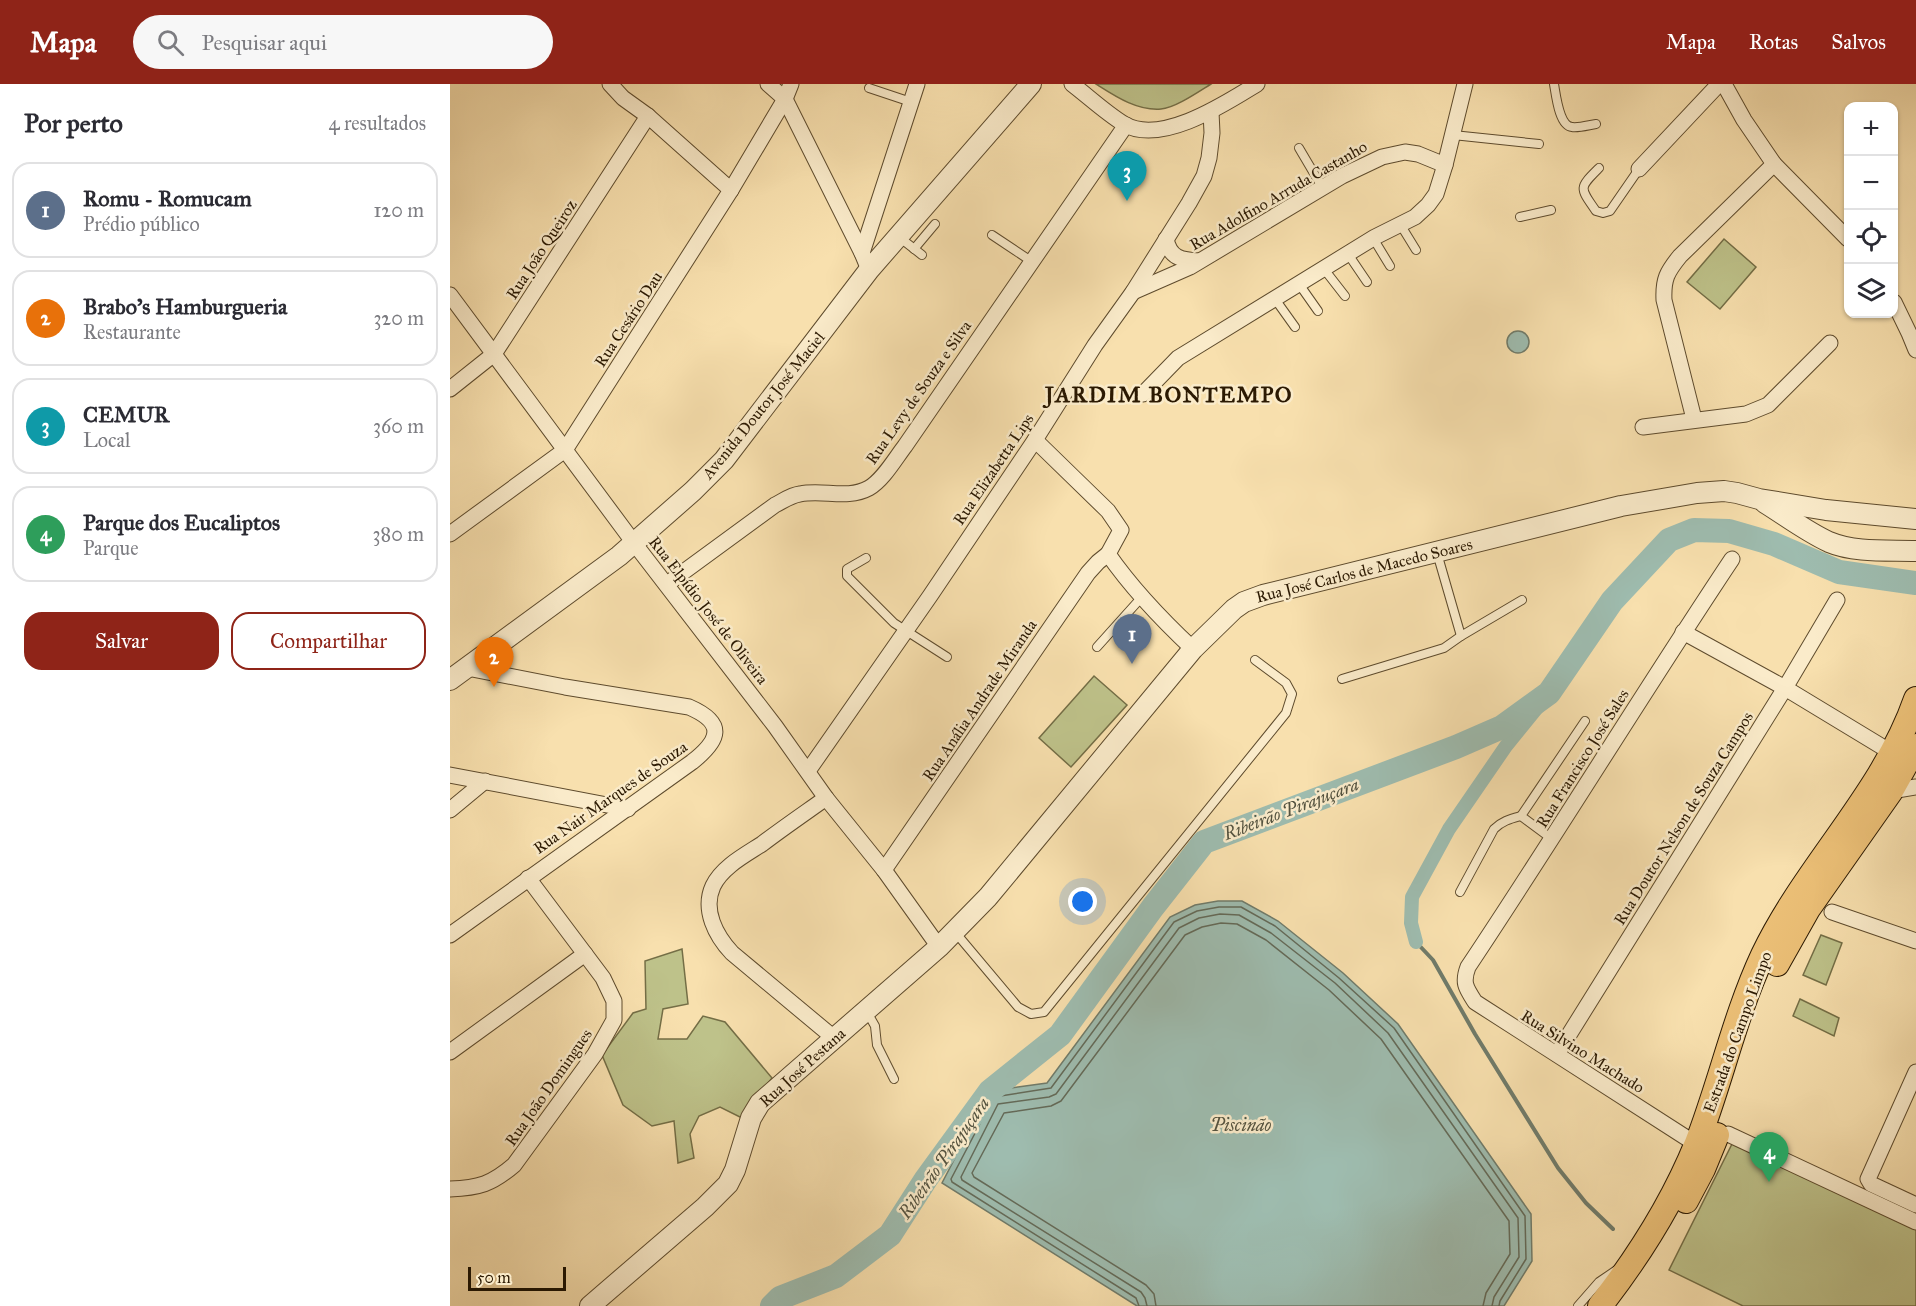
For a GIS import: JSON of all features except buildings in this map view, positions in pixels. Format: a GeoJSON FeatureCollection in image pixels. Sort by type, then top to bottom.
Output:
{"type":"FeatureCollection","features":[{"type":"Feature","properties":{"kind":"main road","name":"Estrada do Campo Limpo"},"geometry":{"type":"LineString","coordinates":[[1618,1306],[1656,1256],[1703,1170],[1769,981],[1788,943],[1883,785],[1905,753],[1909,719],[1916,699]]}},
{"type":"Feature","properties":{"kind":"main road","name":"Estrada do Campo Limpo"},"geometry":{"type":"LineString","coordinates":[[1600,1306],[1633,1262],[1674,1191],[1696,1144],[1736,1027],[1763,956],[1779,924],[1858,807],[1883,785]]}},
{"type":"Feature","properties":{"kind":"street"},"geometry":{"type":"LineString","coordinates":[[610,84],[623,98],[648,116],[731,190]]}},
{"type":"Feature","properties":{"kind":"street"},"geometry":{"type":"LineString","coordinates":[[768,84],[785,99],[866,261]]}},
{"type":"Feature","properties":{"kind":"street","name":"Rua Cesário Dau"},"geometry":{"type":"LineString","coordinates":[[450,534],[565,450],[731,190],[785,99],[791,84]]}},
{"type":"Feature","properties":{"kind":"street"},"geometry":{"type":"LineString","coordinates":[[866,261],[917,84]]}},
{"type":"Feature","properties":{"kind":"street","name":"Avenida Doutor José Maciel"},"geometry":{"type":"LineString","coordinates":[[450,680],[634,543],[724,460],[866,261],[897,236],[1031,84]]}},
{"type":"Feature","properties":{"kind":"street"},"geometry":{"type":"LineString","coordinates":[[1072,84],[1126,125],[1145,129],[1190,121],[1211,112],[1257,84]]}},
{"type":"Feature","properties":{"kind":"street"},"geometry":{"type":"LineString","coordinates":[[1143,394],[1178,358],[1373,238],[1415,217],[1428,205],[1436,194],[1445,165],[1465,84]]}},
{"type":"Feature","properties":{"kind":"street"},"geometry":{"type":"LineString","coordinates":[[1640,169],[1719,84]]}},
{"type":"Feature","properties":{"kind":"street"},"geometry":{"type":"LineString","coordinates":[[1724,84],[1744,120],[1774,164],[1844,235]]}},
{"type":"Feature","properties":{"kind":"street","name":"Rua Elizabetta Lips"},"geometry":{"type":"LineString","coordinates":[[808,771],[1035,440],[1166,239],[1204,176],[1210,151],[1211,112]]}},
{"type":"Feature","properties":{"kind":"street","name":"Rua João Queiroz"},"geometry":{"type":"LineString","coordinates":[[450,389],[494,354],[648,116]]}},
{"type":"Feature","properties":{"kind":"street","name":"Rua Levy de Souza e Silva"},"geometry":{"type":"LineString","coordinates":[[667,584],[788,497],[814,493],[845,494],[860,492],[871,487],[905,446],[1126,125]]}},
{"type":"Feature","properties":{"kind":"street","name":"Rua Adolfino Arruda Castanho"},"geometry":{"type":"LineString","coordinates":[[1133,292],[1190,267],[1322,188],[1382,156],[1405,152],[1418,154],[1445,165]]}},
{"type":"Feature","properties":{"kind":"street"},"geometry":{"type":"LineString","coordinates":[[1694,419],[1664,300],[1664,280],[1669,269],[1680,256],[1774,164]]}},
{"type":"Feature","properties":{"kind":"street"},"geometry":{"type":"LineString","coordinates":[[1166,239],[1168,248],[1175,257],[1185,261],[1198,261]]}},
{"type":"Feature","properties":{"kind":"street","name":"Rua Elpídio José de Oliveira"},"geometry":{"type":"LineString","coordinates":[[450,295],[826,798],[884,870],[939,947]]}},
{"type":"Feature","properties":{"kind":"street"},"geometry":{"type":"LineString","coordinates":[[1898,312],[1916,350]]}},
{"type":"Feature","properties":{"kind":"street"},"geometry":{"type":"LineString","coordinates":[[1643,427],[1746,414],[1758,410],[1768,405],[1830,343]]}},
{"type":"Feature","properties":{"kind":"street"},"geometry":{"type":"LineString","coordinates":[[1035,440],[1108,511],[1121,530],[1108,554],[1141,598],[1192,649]]}},
{"type":"Feature","properties":{"kind":"street","name":"Rua José Carlos de Macedo Soares"},"geometry":{"type":"LineString","coordinates":[[939,947],[988,897],[1192,649],[1244,602],[1263,595],[1646,500],[1724,491],[1737,492],[1760,500],[1826,510],[1916,519]]}},
{"type":"Feature","properties":{"kind":"street","name":"Rua José Carlos de Macedo Soares"},"geometry":{"type":"LineString","coordinates":[[1760,500],[1816,535],[1842,546],[1916,551]]}},
{"type":"Feature","properties":{"kind":"street"},"geometry":{"type":"LineString","coordinates":[[1816,535],[1812,523],[1813,515],[1820,510],[1826,510]]}},
{"type":"Feature","properties":{"kind":"street","name":"Rua Anália Andrade Miranda"},"geometry":{"type":"LineString","coordinates":[[884,870],[1088,573],[1108,554]]}},
{"type":"Feature","properties":{"kind":"street","name":"Rua Francisco José Sales"},"geometry":{"type":"LineString","coordinates":[[1464,977],[1468,967],[1732,559]]}},
{"type":"Feature","properties":{"kind":"street","name":"Rua Doutor Nelson de Souza Campos"},"geometry":{"type":"LineString","coordinates":[[1557,1054],[1785,688],[1836,600]]}},
{"type":"Feature","properties":{"kind":"street"},"geometry":{"type":"LineString","coordinates":[[1683,632],[1905,753]]}},
{"type":"Feature","properties":{"kind":"street","name":"Rua Nair Marques de Souza"},"geometry":{"type":"LineString","coordinates":[[450,935],[693,762],[714,741],[715,733],[711,720],[704,713],[690,706],[565,687],[467,668]]}},
{"type":"Feature","properties":{"kind":"street"},"geometry":{"type":"LineString","coordinates":[[450,775],[628,809]]}},
{"type":"Feature","properties":{"kind":"street"},"geometry":{"type":"LineString","coordinates":[[450,810],[485,781]]}},
{"type":"Feature","properties":{"kind":"street"},"geometry":{"type":"LineString","coordinates":[[1883,785],[1916,787]]}},
{"type":"Feature","properties":{"kind":"street"},"geometry":{"type":"LineString","coordinates":[[826,798],[726,869],[712,887],[710,910],[712,923],[722,942],[732,953],[834,1038]]}},
{"type":"Feature","properties":{"kind":"street","name":"Rua João Domingues"},"geometry":{"type":"LineString","coordinates":[[450,1189],[484,1185],[500,1178],[514,1165],[575,1082],[614,1020],[615,1011],[610,991],[603,978],[528,878]]}},
{"type":"Feature","properties":{"kind":"street"},"geometry":{"type":"LineString","coordinates":[[1832,912],[1916,941]]}},
{"type":"Feature","properties":{"kind":"street","name":"Rua José Pestana"},"geometry":{"type":"LineString","coordinates":[[590,1306],[728,1184],[735,1170],[751,1118],[768,1094],[939,947]]}},
{"type":"Feature","properties":{"kind":"street"},"geometry":{"type":"LineString","coordinates":[[450,1052],[585,954]]}},
{"type":"Feature","properties":{"kind":"street","name":"Rua Silvino Machado"},"geometry":{"type":"LineString","coordinates":[[1464,977],[1475,1002],[1696,1144]]}},
{"type":"Feature","properties":{"kind":"street"},"geometry":{"type":"LineString","coordinates":[[1916,1072],[1868,1179],[1871,1184],[1916,1205]]}},
{"type":"Feature","properties":{"kind":"street"},"geometry":{"type":"LineString","coordinates":[[1728,1134],[1916,1222]]}},
{"type":"Feature","properties":{"kind":"lane"},"geometry":{"type":"LineString","coordinates":[[1554,84],[1565,125],[1572,128],[1596,124]]}},
{"type":"Feature","properties":{"kind":"lane"},"geometry":{"type":"LineString","coordinates":[[869,88],[911,102]]}},
{"type":"Feature","properties":{"kind":"lane"},"geometry":{"type":"LineString","coordinates":[[1453,135],[1539,144]]}},
{"type":"Feature","properties":{"kind":"lane"},"geometry":{"type":"LineString","coordinates":[[1299,148],[1322,188]]}},
{"type":"Feature","properties":{"kind":"lane"},"geometry":{"type":"LineString","coordinates":[[1599,168],[1584,183],[1583,190],[1596,211],[1603,213],[1610,211],[1640,169]]}},
{"type":"Feature","properties":{"kind":"lane"},"geometry":{"type":"LineString","coordinates":[[1520,217],[1551,210]]}},
{"type":"Feature","properties":{"kind":"lane"},"geometry":{"type":"LineString","coordinates":[[914,249],[935,224]]}},
{"type":"Feature","properties":{"kind":"lane"},"geometry":{"type":"LineString","coordinates":[[1400,224],[1416,250]]}},
{"type":"Feature","properties":{"kind":"lane"},"geometry":{"type":"LineString","coordinates":[[992,234],[1031,261]]}},
{"type":"Feature","properties":{"kind":"lane"},"geometry":{"type":"LineString","coordinates":[[897,236],[922,255]]}},
{"type":"Feature","properties":{"kind":"lane"},"geometry":{"type":"LineString","coordinates":[[1373,238],[1390,266]]}},
{"type":"Feature","properties":{"kind":"lane"},"geometry":{"type":"LineString","coordinates":[[1348,254],[1367,282]]}},
{"type":"Feature","properties":{"kind":"lane"},"geometry":{"type":"LineString","coordinates":[[1324,269],[1345,296]]}},
{"type":"Feature","properties":{"kind":"lane"},"geometry":{"type":"LineString","coordinates":[[1299,284],[1318,310]]}},
{"type":"Feature","properties":{"kind":"lane"},"geometry":{"type":"LineString","coordinates":[[1275,299],[1294,327]]}},
{"type":"Feature","properties":{"kind":"lane"},"geometry":{"type":"LineString","coordinates":[[1437,552],[1461,636]]}},
{"type":"Feature","properties":{"kind":"lane"},"geometry":{"type":"LineString","coordinates":[[866,558],[847,569],[847,576],[894,623],[947,657]]}},
{"type":"Feature","properties":{"kind":"lane"},"geometry":{"type":"LineString","coordinates":[[1097,647],[1141,598]]}},
{"type":"Feature","properties":{"kind":"lane"},"geometry":{"type":"LineString","coordinates":[[1342,679],[1444,648],[1521,600]]}},
{"type":"Feature","properties":{"kind":"lane"},"geometry":{"type":"LineString","coordinates":[[954,932],[1018,1007],[1031,1014],[1044,1012],[1286,713],[1292,694],[1286,683],[1255,660]]}},
{"type":"Feature","properties":{"kind":"lane"},"geometry":{"type":"LineString","coordinates":[[1460,892],[1494,829],[1500,823],[1521,816],[1585,721]]}},
{"type":"Feature","properties":{"kind":"lane"},"geometry":{"type":"LineString","coordinates":[[1521,816],[1552,839]]}},
{"type":"Feature","properties":{"kind":"lane"},"geometry":{"type":"LineString","coordinates":[[866,1010],[875,1026],[877,1045],[894,1079]]}},
{"type":"Feature","properties":{"kind":"lane"},"geometry":{"type":"LineString","coordinates":[[1578,1306],[1587,1294],[1608,1275],[1633,1262]]}},
{"type":"Feature","properties":{"kind":"green space"},"geometry":{"type":"Polygon","coordinates":[[[1096,84],[1211,84],[1180,103],[1167,108],[1152,109],[1143,108],[1119,98],[1096,84]]]}},
{"type":"Feature","properties":{"kind":"green space"},"geometry":{"type":"Polygon","coordinates":[[[1724,239],[1756,267],[1720,309],[1687,282],[1724,239]]]}},
{"type":"Feature","properties":{"kind":"green space"},"geometry":{"type":"Polygon","coordinates":[[[1094,676],[1127,705],[1071,767],[1039,738],[1094,676]]]}},
{"type":"Feature","properties":{"kind":"green space"},"geometry":{"type":"Polygon","coordinates":[[[1821,935],[1842,943],[1826,985],[1803,975],[1821,935]]]}},
{"type":"Feature","properties":{"kind":"green space"},"geometry":{"type":"Polygon","coordinates":[[[682,949],[688,1004],[663,1009],[658,1039],[687,1039],[703,1016],[725,1022],[772,1078],[742,1118],[720,1107],[699,1116],[690,1134],[694,1158],[678,1163],[674,1121],[652,1126],[623,1105],[602,1055],[633,1013],[646,1009],[645,961],[682,949]]]}},
{"type":"Feature","properties":{"kind":"green space"},"geometry":{"type":"Polygon","coordinates":[[[1800,999],[1839,1018],[1834,1036],[1793,1016],[1800,999]]]}},
{"type":"Feature","properties":{"kind":"green space"},"geometry":{"type":"Polygon","coordinates":[[[1735,1138],[1916,1225],[1916,1306],[1743,1306],[1669,1270],[1735,1138]]]}},
{"type":"Feature","properties":{"kind":"water"},"geometry":{"type":"Polygon","coordinates":[[[1518,331],[1526,334],[1529,342],[1526,350],[1518,353],[1510,350],[1507,342],[1510,334],[1518,331]]]}},
{"type":"Feature","properties":{"kind":"water","name":"Piscinão"},"geometry":{"type":"Polygon","coordinates":[[[1218,901],[1242,901],[1278,921],[1343,973],[1398,1024],[1531,1214],[1532,1261],[1504,1306],[1137,1306],[942,1183],[990,1091],[1047,1083],[1170,917],[1195,905],[1218,901]]]}},
{"type":"Feature","properties":{"kind":"waterway","name":"Ribeirão Pirajuçara"},"geometry":{"type":"LineString","coordinates":[[772,1306],[780,1298],[836,1276],[890,1235],[926,1179],[990,1091],[1060,1035],[1153,907],[1204,842],[1456,747],[1502,727],[1549,693],[1612,601],[1669,540],[1694,530],[1729,531],[1774,544],[1839,572],[1916,583]]}},
{"type":"Feature","properties":{"kind":"waterway"},"geometry":{"type":"LineString","coordinates":[[1416,942],[1411,923],[1412,897],[1449,829],[1506,746],[1549,693]]}},
{"type":"Feature","properties":{"kind":"waterway"},"geometry":{"type":"LineString","coordinates":[[1416,942],[1433,960],[1475,1034],[1558,1168],[1586,1203],[1613,1229]]}},
{"type":"Feature","properties":{"kind":"place","name":"CEMUR"},"geometry":{"type":"Point","coordinates":[1127,201]}},
{"type":"Feature","properties":{"kind":"place","name":"Romu - Romucam"},"geometry":{"type":"Point","coordinates":[1132,664]}},
{"type":"Feature","properties":{"kind":"place","name":"Brabo's Hamburgueria"},"geometry":{"type":"Point","coordinates":[494,687]}},
{"type":"Feature","properties":{"kind":"place","name":"Parque dos Eucaliptos"},"geometry":{"type":"Point","coordinates":[1769,1182]}},
{"type":"Feature","properties":{"kind":"district","name":"JARDIM BONTEMPO"},"geometry":{"type":"Point","coordinates":[1169,394]}}]}
